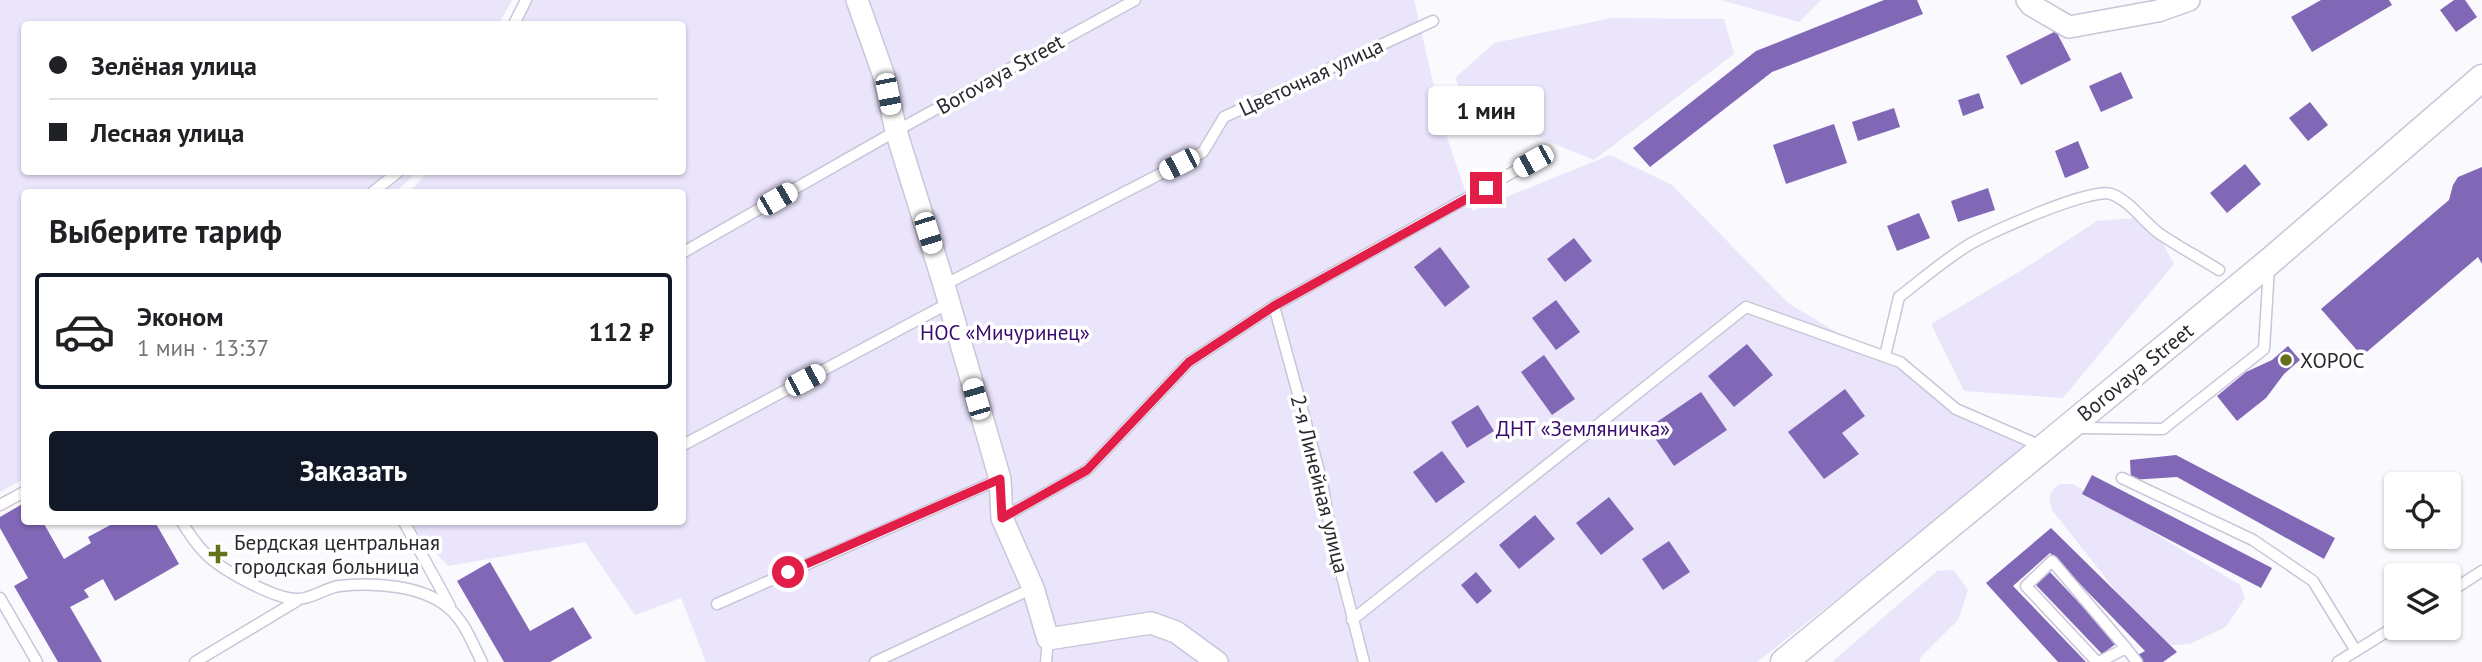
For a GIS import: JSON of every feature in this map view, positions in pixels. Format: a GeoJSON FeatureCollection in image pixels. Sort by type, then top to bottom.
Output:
{"type":"FeatureCollection","features":[{"type":"Feature","properties":{"kind":"street"},"geometry":{"type":"LineString","coordinates":[[2027,0],[2069,27],[2158,12],[2189,0]]}},
{"type":"Feature","properties":{"kind":"street"},"geometry":{"type":"LineString","coordinates":[[858,1],[884,76],[896,131],[1000,479],[1002,518],[1033,589],[1048,639],[1151,623],[1176,632],[1217,662]]}},
{"type":"Feature","properties":{"kind":"street","name":"Borovaya Street"},"geometry":{"type":"LineString","coordinates":[[1784,662],[2269,262],[2482,78]]}},
{"type":"Feature","properties":{"kind":"lane"},"geometry":{"type":"LineString","coordinates":[[516,21],[526,0]]}},
{"type":"Feature","properties":{"kind":"lane","name":"Borovaya Street"},"geometry":{"type":"LineString","coordinates":[[686,251],[896,131],[1135,0]]}},
{"type":"Feature","properties":{"kind":"lane","name":"Цветочная улица"},"geometry":{"type":"LineString","coordinates":[[686,443],[946,294],[1203,152],[1224,117],[1433,21]]}},
{"type":"Feature","properties":{"kind":"lane"},"geometry":{"type":"LineString","coordinates":[[1002,518],[1087,470],[1189,362],[1274,306],[1533,161]]}},
{"type":"Feature","properties":{"kind":"lane"},"geometry":{"type":"LineString","coordinates":[[377,189],[394,175]]}},
{"type":"Feature","properties":{"kind":"lane"},"geometry":{"type":"LineString","coordinates":[[1885,356],[1899,297],[1968,245],[2091,193],[2106,192],[2115,195],[2141,215],[2158,233],[2219,270]]}},
{"type":"Feature","properties":{"kind":"lane"},"geometry":{"type":"LineString","coordinates":[[2069,427],[2163,429],[2264,349],[2269,262]]}},
{"type":"Feature","properties":{"kind":"lane","name":"2-я Линейная улица"},"geometry":{"type":"LineString","coordinates":[[1274,306],[1322,482],[1352,620],[1364,662]]}},
{"type":"Feature","properties":{"kind":"lane"},"geometry":{"type":"LineString","coordinates":[[1352,620],[1746,307],[1900,362],[1956,410],[2045,447]]}},
{"type":"Feature","properties":{"kind":"lane"},"geometry":{"type":"LineString","coordinates":[[2122,478],[2253,540],[2313,582],[2356,651]]}},
{"type":"Feature","properties":{"kind":"lane"},"geometry":{"type":"LineString","coordinates":[[717,604],[1000,479]]}},
{"type":"Feature","properties":{"kind":"lane"},"geometry":{"type":"LineString","coordinates":[[0,505],[21,494]]}},
{"type":"Feature","properties":{"kind":"lane"},"geometry":{"type":"LineString","coordinates":[[184,525],[206,554],[222,566],[275,596],[300,599]]}},
{"type":"Feature","properties":{"kind":"lane"},"geometry":{"type":"LineString","coordinates":[[406,525],[482,662]]}},
{"type":"Feature","properties":{"kind":"lane"},"geometry":{"type":"LineString","coordinates":[[2126,648],[2098,662],[2026,586],[2052,561],[2126,648],[2137,662]]}},
{"type":"Feature","properties":{"kind":"lane"},"geometry":{"type":"LineString","coordinates":[[2461,585],[2482,571]]}},
{"type":"Feature","properties":{"kind":"lane"},"geometry":{"type":"LineString","coordinates":[[195,662],[300,599],[339,586],[390,586],[428,596],[453,611]]}},
{"type":"Feature","properties":{"kind":"lane"},"geometry":{"type":"LineString","coordinates":[[875,662],[1033,589]]}},
{"type":"Feature","properties":{"kind":"lane"},"geometry":{"type":"LineString","coordinates":[[0,598],[37,662]]}},
{"type":"Feature","properties":{"kind":"lane"},"geometry":{"type":"LineString","coordinates":[[2338,662],[2384,634]]}},
{"type":"Feature","properties":{"kind":"lane"},"geometry":{"type":"LineString","coordinates":[[1046,662],[1048,639]]}},
{"type":"Feature","properties":{"kind":"green space"},"geometry":{"type":"Polygon","coordinates":[[[0,0],[512,0],[501,21],[21,21],[21,175],[414,175],[399,189],[21,189],[21,481],[0,492],[0,0]]]}},
{"type":"Feature","properties":{"kind":"green space","name":"НОС «Мичуринец»"},"geometry":{"type":"Polygon","coordinates":[[[527,0],[1414,0],[1443,125],[1472,211],[1610,155],[1672,185],[1788,303],[1985,421],[2034,444],[1757,662],[706,662],[681,598],[635,615],[585,542],[448,566],[410,525],[686,525],[686,189],[412,189],[425,175],[686,175],[686,21],[515,21],[527,0]]]}},
{"type":"Feature","properties":{"kind":"green space"},"geometry":{"type":"Polygon","coordinates":[[[1721,0],[1821,0],[1799,22],[1721,0]]]}},
{"type":"Feature","properties":{"kind":"green space"},"geometry":{"type":"Polygon","coordinates":[[[1611,18],[1724,19],[1734,54],[1594,160],[1470,109],[1455,78],[1494,43],[1611,18]]]}},
{"type":"Feature","properties":{"kind":"green space"},"geometry":{"type":"Polygon","coordinates":[[[2149,217],[2174,264],[2063,398],[1964,391],[1931,324],[2097,221],[2149,217]]]}},
{"type":"Feature","properties":{"kind":"green space"},"geometry":{"type":"Polygon","coordinates":[[[2059,484],[2073,484],[2240,585],[2245,598],[2226,627],[2190,644],[2172,645],[2148,632],[2052,510],[2050,496],[2059,484]]]}},
{"type":"Feature","properties":{"kind":"green space"},"geometry":{"type":"Polygon","coordinates":[[[1954,570],[1968,590],[1958,620],[1920,658],[1920,662],[1832,662],[1937,571],[1954,570]]]}},
{"type":"Feature","properties":{"kind":"building"},"geometry":{"type":"Polygon","coordinates":[[[1884,0],[1917,0],[1923,14],[1772,72],[1650,167],[1633,148],[1756,51],[1884,0]]]}},
{"type":"Feature","properties":{"kind":"building"},"geometry":{"type":"Polygon","coordinates":[[[2321,0],[2389,0],[2392,5],[2312,52],[2291,17],[2321,0]]]}},
{"type":"Feature","properties":{"kind":"building"},"geometry":{"type":"Polygon","coordinates":[[[2454,0],[2465,0],[2477,17],[2456,32],[2440,10],[2454,0]]]}},
{"type":"Feature","properties":{"kind":"building"},"geometry":{"type":"Polygon","coordinates":[[[2056,31],[2071,60],[2021,85],[2006,56],[2056,31]]]}},
{"type":"Feature","properties":{"kind":"building"},"geometry":{"type":"Polygon","coordinates":[[[2121,72],[2133,98],[2101,112],[2089,86],[2121,72]]]}},
{"type":"Feature","properties":{"kind":"building"},"geometry":{"type":"Polygon","coordinates":[[[1979,93],[1984,108],[1963,116],[1958,100],[1979,93]]]}},
{"type":"Feature","properties":{"kind":"building"},"geometry":{"type":"Polygon","coordinates":[[[2310,102],[2328,125],[2308,141],[2289,118],[2310,102]]]}},
{"type":"Feature","properties":{"kind":"building"},"geometry":{"type":"Polygon","coordinates":[[[1894,108],[1900,127],[1858,141],[1852,122],[1894,108]]]}},
{"type":"Feature","properties":{"kind":"building"},"geometry":{"type":"Polygon","coordinates":[[[1834,124],[1847,163],[1786,184],[1773,145],[1834,124]]]}},
{"type":"Feature","properties":{"kind":"building"},"geometry":{"type":"Polygon","coordinates":[[[2078,141],[2089,168],[2065,178],[2055,151],[2078,141]]]}},
{"type":"Feature","properties":{"kind":"building"},"geometry":{"type":"Polygon","coordinates":[[[2245,164],[2261,184],[2227,213],[2210,193],[2245,164]]]}},
{"type":"Feature","properties":{"kind":"building"},"geometry":{"type":"Polygon","coordinates":[[[2482,167],[2482,264],[2478,257],[2362,356],[2321,309],[2449,200],[2458,177],[2482,167]]]}},
{"type":"Feature","properties":{"kind":"building"},"geometry":{"type":"Polygon","coordinates":[[[1988,188],[1995,210],[1958,222],[1951,201],[1988,188]]]}},
{"type":"Feature","properties":{"kind":"building"},"geometry":{"type":"Polygon","coordinates":[[[1919,213],[1930,238],[1897,251],[1887,226],[1919,213]]]}},
{"type":"Feature","properties":{"kind":"building"},"geometry":{"type":"Polygon","coordinates":[[[1574,238],[1592,261],[1565,282],[1547,259],[1574,238]]]}},
{"type":"Feature","properties":{"kind":"building"},"geometry":{"type":"Polygon","coordinates":[[[1440,247],[1470,287],[1445,307],[1414,267],[1440,247]]]}},
{"type":"Feature","properties":{"kind":"building"},"geometry":{"type":"Polygon","coordinates":[[[1556,300],[1580,332],[1556,350],[1532,318],[1556,300]]]}},
{"type":"Feature","properties":{"kind":"building"},"geometry":{"type":"Polygon","coordinates":[[[1747,344],[1773,375],[1734,407],[1708,376],[1747,344]]]}},
{"type":"Feature","properties":{"kind":"building"},"geometry":{"type":"Polygon","coordinates":[[[2288,346],[2300,360],[2284,374],[2266,398],[2237,421],[2217,396],[2246,372],[2272,360],[2288,346]]]}},
{"type":"Feature","properties":{"kind":"building"},"geometry":{"type":"Polygon","coordinates":[[[1544,355],[1575,399],[1552,415],[1521,372],[1544,355]]]}},
{"type":"Feature","properties":{"kind":"building"},"geometry":{"type":"Polygon","coordinates":[[[1845,389],[1865,416],[1842,433],[1859,454],[1824,479],[1788,432],[1845,389]]]}},
{"type":"Feature","properties":{"kind":"building"},"geometry":{"type":"Polygon","coordinates":[[[1701,392],[1727,430],[1674,466],[1648,428],[1701,392]]]}},
{"type":"Feature","properties":{"kind":"building"},"geometry":{"type":"Polygon","coordinates":[[[1478,405],[1494,431],[1467,448],[1451,422],[1478,405]]]}},
{"type":"Feature","properties":{"kind":"building"},"geometry":{"type":"Polygon","coordinates":[[[1442,451],[1465,482],[1436,503],[1413,472],[1442,451]]]}},
{"type":"Feature","properties":{"kind":"building"},"geometry":{"type":"Polygon","coordinates":[[[2176,455],[2335,538],[2324,559],[2177,477],[2131,480],[2130,460],[2176,455]]]}},
{"type":"Feature","properties":{"kind":"building"},"geometry":{"type":"Polygon","coordinates":[[[2092,475],[2272,568],[2261,588],[2082,494],[2092,475]]]}},
{"type":"Feature","properties":{"kind":"building"},"geometry":{"type":"Polygon","coordinates":[[[1609,497],[1634,529],[1601,555],[1576,523],[1609,497]]]}},
{"type":"Feature","properties":{"kind":"building"},"geometry":{"type":"Polygon","coordinates":[[[21,505],[21,525],[45,525],[64,559],[91,543],[88,537],[110,525],[157,525],[179,564],[115,601],[103,579],[84,590],[89,597],[70,607],[102,662],[58,662],[14,586],[28,578],[0,528],[0,517],[21,505]]]}},
{"type":"Feature","properties":{"kind":"building"},"geometry":{"type":"Polygon","coordinates":[[[1535,515],[1555,539],[1519,569],[1499,545],[1535,515]]]}},
{"type":"Feature","properties":{"kind":"building"},"geometry":{"type":"Polygon","coordinates":[[[2051,528],[2177,652],[2163,662],[2138,662],[2134,657],[2145,651],[2050,553],[2013,586],[2086,662],[2058,662],[1986,583],[2051,528]]]}},
{"type":"Feature","properties":{"kind":"building"},"geometry":{"type":"Polygon","coordinates":[[[1669,541],[1690,572],[1663,590],[1642,559],[1669,541]]]}},
{"type":"Feature","properties":{"kind":"building"},"geometry":{"type":"Polygon","coordinates":[[[490,562],[530,631],[573,607],[592,638],[550,662],[504,662],[457,581],[490,562]]]}},
{"type":"Feature","properties":{"kind":"building"},"geometry":{"type":"Polygon","coordinates":[[[1476,572],[1492,591],[1477,604],[1461,585],[1476,572]]]}},
{"type":"Feature","properties":{"kind":"building"},"geometry":{"type":"Polygon","coordinates":[[[2050,572],[2117,643],[2102,654],[2036,585],[2050,572]]]}},
{"type":"Feature","properties":{"kind":"place","name":"ХОРОС"},"geometry":{"type":"Point","coordinates":[2286,360]}},
{"type":"Feature","properties":{"kind":"place","name":"Бердская центральная городская больница"},"geometry":{"type":"Point","coordinates":[218,554]}},
{"type":"Feature","properties":{"kind":"route"},"geometry":{"type":"LineString","coordinates":[[788,572],[1000,479],[1002,518],[1087,470],[1189,362],[1274,306],[1486,188]]}},
{"type":"Feature","properties":{"kind":"park label","name":"ДНТ «Земляничка»"},"geometry":{"type":"Point","coordinates":[1583,428]}}]}
